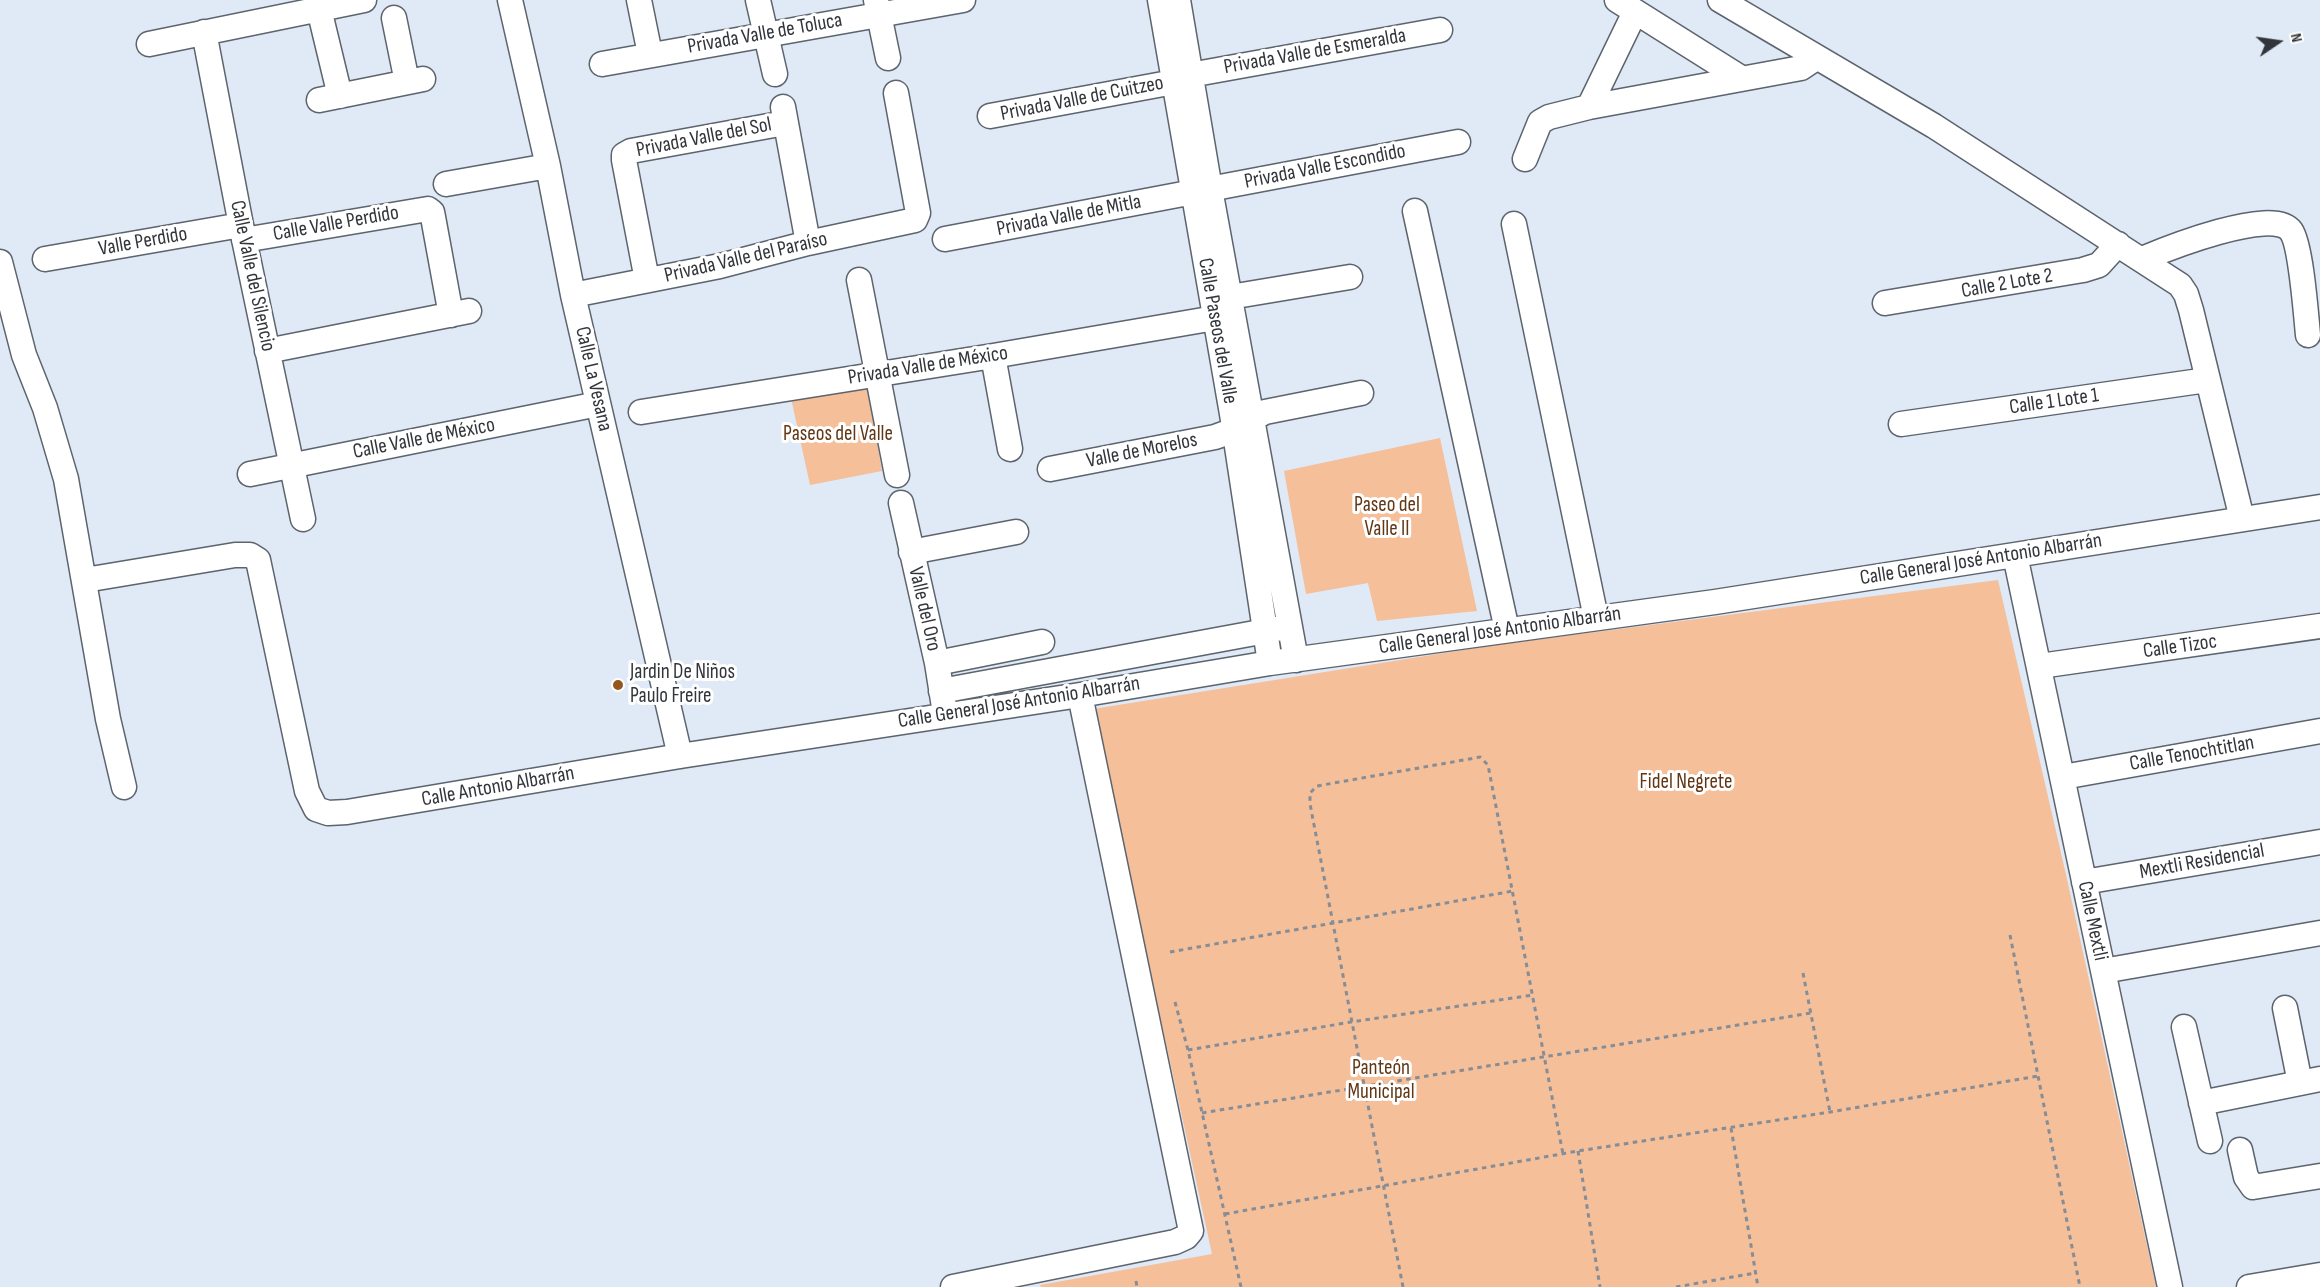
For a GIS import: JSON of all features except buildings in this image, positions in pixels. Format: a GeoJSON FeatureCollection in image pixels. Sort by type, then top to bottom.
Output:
{"type":"FeatureCollection","features":[{"type":"Feature","properties":{"kind":"street"},"geometry":{"type":"LineString","coordinates":[[149,44],[364,0]]}},
{"type":"Feature","properties":{"kind":"street","name":"Calle La Vesana"},"geometry":{"type":"LineString","coordinates":[[510,0],[548,166],[573,295],[680,756]]}},
{"type":"Feature","properties":{"kind":"street"},"geometry":{"type":"LineString","coordinates":[[639,0],[650,54]]}},
{"type":"Feature","properties":{"kind":"street"},"geometry":{"type":"LineString","coordinates":[[758,0],[775,74]]}},
{"type":"Feature","properties":{"kind":"street","name":"Privada Valle de Toluca"},"geometry":{"type":"LineString","coordinates":[[602,64],[765,33],[878,7],[963,0]]}},
{"type":"Feature","properties":{"kind":"street","name":"Calle Paseos del Valle"},"geometry":{"type":"LineString","coordinates":[[1160,0],[1182,78],[1201,191],[1215,318],[1243,424],[1296,660]]}},
{"type":"Feature","properties":{"kind":"street","name":"Calle Paseos del Valle"},"geometry":{"type":"LineString","coordinates":[[1178,0],[1182,78]]}},
{"type":"Feature","properties":{"kind":"street"},"geometry":{"type":"LineString","coordinates":[[1720,0],[1934,126],[2172,279],[2186,294],[2242,519]]}},
{"type":"Feature","properties":{"kind":"street"},"geometry":{"type":"LineString","coordinates":[[1589,107],[1626,6],[1741,78]]}},
{"type":"Feature","properties":{"kind":"street"},"geometry":{"type":"LineString","coordinates":[[878,7],[888,58]]}},
{"type":"Feature","properties":{"kind":"street"},"geometry":{"type":"LineString","coordinates":[[319,9],[329,98],[415,80],[394,18]]}},
{"type":"Feature","properties":{"kind":"street","name":"Privada Valle de Esmeralda"},"geometry":{"type":"LineString","coordinates":[[1182,78],[1440,30]]}},
{"type":"Feature","properties":{"kind":"street","name":"Calle Valle del Silencio"},"geometry":{"type":"LineString","coordinates":[[204,32],[267,351],[303,519]]}},
{"type":"Feature","properties":{"kind":"street"},"geometry":{"type":"LineString","coordinates":[[1525,159],[1540,122],[1544,119],[1589,107],[1801,68],[1816,58]]}},
{"type":"Feature","properties":{"kind":"street","name":"Privada Valle de Cuitzeo"},"geometry":{"type":"LineString","coordinates":[[990,116],[1182,78]]}},
{"type":"Feature","properties":{"kind":"street","name":"Privada Valle del Paraíso"},"geometry":{"type":"LineString","coordinates":[[573,295],[729,264],[808,243],[910,222],[917,218],[896,93]]}},
{"type":"Feature","properties":{"kind":"street","name":"Privada Valle del Sol"},"geometry":{"type":"LineString","coordinates":[[647,280],[624,155],[631,151],[784,115],[808,243]]}},
{"type":"Feature","properties":{"kind":"street","name":"Privada Valle Escondido"},"geometry":{"type":"LineString","coordinates":[[1201,191],[1458,142]]}},
{"type":"Feature","properties":{"kind":"street"},"geometry":{"type":"LineString","coordinates":[[446,184],[548,166]]}},
{"type":"Feature","properties":{"kind":"street","name":"Calle Paseos del Valle"},"geometry":{"type":"LineString","coordinates":[[1201,191],[1230,297],[1270,663]]}},
{"type":"Feature","properties":{"kind":"street","name":"Privada Valle de Mitla"},"geometry":{"type":"LineString","coordinates":[[945,239],[1201,191]]}},
{"type":"Feature","properties":{"kind":"street","name":"Calle Valle Perdido"},"geometry":{"type":"LineString","coordinates":[[243,232],[428,209],[432,212],[460,313],[267,351]]}},
{"type":"Feature","properties":{"kind":"street"},"geometry":{"type":"LineString","coordinates":[[1415,211],[1507,630]]}},
{"type":"Feature","properties":{"kind":"street"},"geometry":{"type":"LineString","coordinates":[[2142,259],[2176,244],[2233,229],[2268,222],[2284,225],[2290,229],[2294,238],[2308,335]]}},
{"type":"Feature","properties":{"kind":"street"},"geometry":{"type":"LineString","coordinates":[[1514,224],[1596,618]]}},
{"type":"Feature","properties":{"kind":"street","name":"Valle Perdido"},"geometry":{"type":"LineString","coordinates":[[45,259],[243,232]]}},
{"type":"Feature","properties":{"kind":"street","name":"Calle 2 Lote 2"},"geometry":{"type":"LineString","coordinates":[[1886,303],[2084,270],[2099,265],[2118,244]]}},
{"type":"Feature","properties":{"kind":"street"},"geometry":{"type":"LineString","coordinates":[[0,262],[24,356],[45,408],[66,479],[106,707],[124,787]]}},
{"type":"Feature","properties":{"kind":"street"},"geometry":{"type":"LineString","coordinates":[[1230,297],[1350,277]]}},
{"type":"Feature","properties":{"kind":"street"},"geometry":{"type":"LineString","coordinates":[[859,280],[897,475]]}},
{"type":"Feature","properties":{"kind":"street","name":"Privada Valle de México"},"geometry":{"type":"LineString","coordinates":[[641,412],[1215,318]]}},
{"type":"Feature","properties":{"kind":"street"},"geometry":{"type":"LineString","coordinates":[[993,356],[1010,448]]}},
{"type":"Feature","properties":{"kind":"street","name":"Calle 1 Lote 1"},"geometry":{"type":"LineString","coordinates":[[1901,424],[2208,380]]}},
{"type":"Feature","properties":{"kind":"street","name":"Valle de Morelos"},"geometry":{"type":"LineString","coordinates":[[1050,469],[1215,437],[1285,408],[1361,393]]}},
{"type":"Feature","properties":{"kind":"street","name":"Calle Valle de México"},"geometry":{"type":"LineString","coordinates":[[250,474],[598,404]]}},
{"type":"Feature","properties":{"kind":"street","name":"Valle del Oro"},"geometry":{"type":"LineString","coordinates":[[901,503],[937,663],[945,715]]}},
{"type":"Feature","properties":{"kind":"street","name":"Calle General José Antonio Albarrán"},"geometry":{"type":"LineString","coordinates":[[680,756],[1080,695],[1270,663],[1596,618],[2320,507]]}},
{"type":"Feature","properties":{"kind":"street"},"geometry":{"type":"LineString","coordinates":[[911,552],[1016,532]]}},
{"type":"Feature","properties":{"kind":"street","name":"Calle Antonio Albarrán"},"geometry":{"type":"LineString","coordinates":[[85,580],[235,555],[250,555],[258,560],[307,791],[316,809],[328,813],[346,812],[680,756]]}},
{"type":"Feature","properties":{"kind":"street","name":"Calle Mextli"},"geometry":{"type":"LineString","coordinates":[[2015,555],[2170,1287]]}},
{"type":"Feature","properties":{"kind":"street"},"geometry":{"type":"LineString","coordinates":[[941,691],[1290,626]]}},
{"type":"Feature","properties":{"kind":"street","name":"Calle Tizoc"},"geometry":{"type":"LineString","coordinates":[[2040,666],[2320,626]]}},
{"type":"Feature","properties":{"kind":"street"},"geometry":{"type":"LineString","coordinates":[[937,663],[1042,642]]}},
{"type":"Feature","properties":{"kind":"street"},"geometry":{"type":"LineString","coordinates":[[953,1287],[1016,1282],[1175,1242],[1186,1237],[1191,1231],[1080,695]]}},
{"type":"Feature","properties":{"kind":"street","name":"Calle Tenochtitlan"},"geometry":{"type":"LineString","coordinates":[[2063,777],[2320,731]]}},
{"type":"Feature","properties":{"kind":"street","name":"Mextli Residencial"},"geometry":{"type":"LineString","coordinates":[[2084,882],[2320,842]]}},
{"type":"Feature","properties":{"kind":"street"},"geometry":{"type":"LineString","coordinates":[[2103,970],[2320,933]]}},
{"type":"Feature","properties":{"kind":"street"},"geometry":{"type":"LineString","coordinates":[[2201,1103],[2310,1081],[2285,1008]]}},
{"type":"Feature","properties":{"kind":"street"},"geometry":{"type":"LineString","coordinates":[[2184,1027],[2210,1141]]}},
{"type":"Feature","properties":{"kind":"street"},"geometry":{"type":"LineString","coordinates":[[2241,1150],[2246,1177],[2253,1187],[2320,1176]]}},
{"type":"Feature","properties":{"kind":"street"},"geometry":{"type":"LineString","coordinates":[[2249,1287],[2320,1275]]}},
{"type":"Feature","properties":{"kind":"path"},"geometry":{"type":"LineString","coordinates":[[1403,1287],[1310,804],[1312,790],[1325,784],[1480,757],[1488,765],[1563,1154]]}},
{"type":"Feature","properties":{"kind":"path"},"geometry":{"type":"LineString","coordinates":[[1170,952],[1513,891]]}},
{"type":"Feature","properties":{"kind":"path"},"geometry":{"type":"LineString","coordinates":[[2010,935],[2080,1287]]}},
{"type":"Feature","properties":{"kind":"path"},"geometry":{"type":"LineString","coordinates":[[1803,973],[1830,1112]]}},
{"type":"Feature","properties":{"kind":"path"},"geometry":{"type":"LineString","coordinates":[[1188,1050],[1533,994]]}},
{"type":"Feature","properties":{"kind":"path"},"geometry":{"type":"LineString","coordinates":[[1175,1002],[1188,1050],[1241,1287]]}},
{"type":"Feature","properties":{"kind":"path"},"geometry":{"type":"LineString","coordinates":[[1202,1113],[1811,1013]]}},
{"type":"Feature","properties":{"kind":"path"},"geometry":{"type":"LineString","coordinates":[[1225,1214],[1578,1151],[1830,1112],[2038,1076]]}},
{"type":"Feature","properties":{"kind":"path"},"geometry":{"type":"LineString","coordinates":[[1731,1128],[1758,1287]]}},
{"type":"Feature","properties":{"kind":"path"},"geometry":{"type":"LineString","coordinates":[[1578,1151],[1600,1287]]}},
{"type":"Feature","properties":{"kind":"path"},"geometry":{"type":"LineString","coordinates":[[1676,1287],[1755,1273]]}},
{"type":"Feature","properties":{"kind":"path"},"geometry":{"type":"LineString","coordinates":[[1136,1281],[1137,1287]]}},
{"type":"Feature","properties":{"kind":"green space","name":"Paseos del Valle"},"geometry":{"type":"Polygon","coordinates":[[[867,385],[882,471],[810,485],[791,398],[867,385]]]}},
{"type":"Feature","properties":{"kind":"green space","name":"Paseo del Valle II"},"geometry":{"type":"Polygon","coordinates":[[[1440,438],[1477,611],[1377,621],[1368,583],[1306,594],[1284,471],[1440,438]]]}},
{"type":"Feature","properties":{"kind":"green space","name":"Panteón Municipal"},"geometry":{"type":"Polygon","coordinates":[[[1998,580],[2067,879],[2156,1287],[1041,1287],[1040,1285],[1212,1254],[1093,709],[1488,646],[1998,580]]]}},
{"type":"Feature","properties":{"kind":"place","name":"Jardin De Niños Paulo Freire"},"geometry":{"type":"Point","coordinates":[618,685]}},
{"type":"Feature","properties":{"kind":"park label","name":"Fidel Negrete"},"geometry":{"type":"Point","coordinates":[1686,783]}}]}
